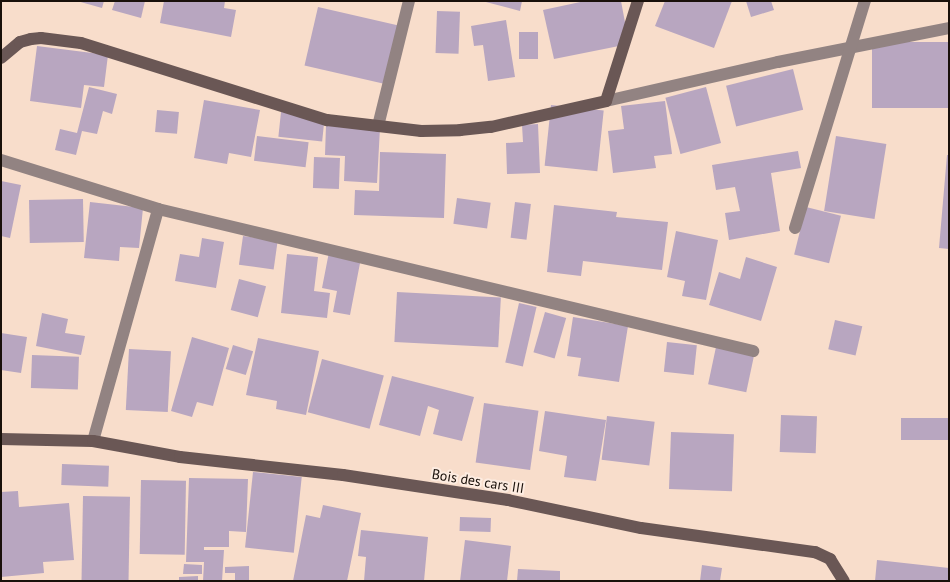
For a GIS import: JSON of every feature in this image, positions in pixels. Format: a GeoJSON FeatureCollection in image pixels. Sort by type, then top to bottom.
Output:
{"type":"FeatureCollection","features":[{"type":"Feature","properties":{"kind":"street"},"geometry":{"type":"LineString","coordinates":[[378,126],[409,1]]}},
{"type":"Feature","properties":{"kind":"street"},"geometry":{"type":"LineString","coordinates":[[606,101],[638,1]]}},
{"type":"Feature","properties":{"kind":"street"},"geometry":{"type":"LineString","coordinates":[[795,228],[864,1]]}},
{"type":"Feature","properties":{"kind":"street"},"geometry":{"type":"LineString","coordinates":[[1,58],[20,42],[31,39],[41,38],[81,43],[328,120],[420,131],[460,130],[491,126],[850,47],[949,28]]}},
{"type":"Feature","properties":{"kind":"street"},"geometry":{"type":"LineString","coordinates":[[1,160],[158,209],[753,351]]}},
{"type":"Feature","properties":{"kind":"street"},"geometry":{"type":"LineString","coordinates":[[93,441],[158,209]]}},
{"type":"Feature","properties":{"kind":"street","name":"Bois des cars III"},"geometry":{"type":"LineString","coordinates":[[1,440],[93,441],[180,457],[344,475],[508,500],[641,528],[815,552],[830,559],[844,581]]}},
{"type":"Feature","properties":{"kind":"building"},"geometry":{"type":"Polygon","coordinates":[[[77,1],[104,1],[102,8],[77,1]]]}},
{"type":"Feature","properties":{"kind":"building"},"geometry":{"type":"Polygon","coordinates":[[[115,1],[145,1],[141,18],[112,10],[115,1]]]}},
{"type":"Feature","properties":{"kind":"building"},"geometry":{"type":"Polygon","coordinates":[[[164,1],[225,1],[224,8],[236,10],[231,37],[160,23],[164,1]]]}},
{"type":"Feature","properties":{"kind":"building"},"geometry":{"type":"Polygon","coordinates":[[[482,1],[522,1],[520,11],[482,1]]]}},
{"type":"Feature","properties":{"kind":"building"},"geometry":{"type":"Polygon","coordinates":[[[585,1],[621,1],[629,44],[554,59],[543,10],[585,1]]]}},
{"type":"Feature","properties":{"kind":"building"},"geometry":{"type":"Polygon","coordinates":[[[665,1],[732,1],[714,48],[655,26],[665,1]]]}},
{"type":"Feature","properties":{"kind":"building"},"geometry":{"type":"Polygon","coordinates":[[[746,1],[771,1],[774,10],[751,17],[746,1]]]}},
{"type":"Feature","properties":{"kind":"building"},"geometry":{"type":"Polygon","coordinates":[[[318,7],[402,26],[388,85],[305,65],[318,7]]]}},
{"type":"Feature","properties":{"kind":"building"},"geometry":{"type":"Polygon","coordinates":[[[437,11],[460,12],[459,54],[436,53],[437,11]]]}},
{"type":"Feature","properties":{"kind":"building"},"geometry":{"type":"Polygon","coordinates":[[[506,20],[515,77],[488,81],[483,45],[474,46],[471,26],[506,20]]]}},
{"type":"Feature","properties":{"kind":"building"},"geometry":{"type":"Polygon","coordinates":[[[519,32],[538,32],[538,59],[519,59],[519,32]]]}},
{"type":"Feature","properties":{"kind":"building"},"geometry":{"type":"Polygon","coordinates":[[[872,42],[949,42],[949,108],[872,108],[872,42]]]}},
{"type":"Feature","properties":{"kind":"building"},"geometry":{"type":"Polygon","coordinates":[[[37,46],[108,55],[104,87],[84,85],[81,108],[30,101],[37,46]]]}},
{"type":"Feature","properties":{"kind":"building"},"geometry":{"type":"Polygon","coordinates":[[[793,69],[803,110],[736,126],[726,86],[793,69]]]}},
{"type":"Feature","properties":{"kind":"building"},"geometry":{"type":"Polygon","coordinates":[[[89,87],[117,94],[112,114],[103,111],[97,134],[82,131],[76,155],[55,150],[60,129],[77,133],[89,87]]]}},
{"type":"Feature","properties":{"kind":"building"},"geometry":{"type":"Polygon","coordinates":[[[706,87],[721,143],[680,154],[665,98],[706,87]]]}},
{"type":"Feature","properties":{"kind":"building"},"geometry":{"type":"Polygon","coordinates":[[[204,100],[260,110],[251,157],[229,153],[227,164],[194,158],[204,100]]]}},
{"type":"Feature","properties":{"kind":"building"},"geometry":{"type":"Polygon","coordinates":[[[665,101],[672,154],[654,156],[656,168],[613,173],[608,131],[624,129],[621,106],[665,101]]]}},
{"type":"Feature","properties":{"kind":"building"},"geometry":{"type":"Polygon","coordinates":[[[551,105],[604,111],[597,171],[545,166],[551,105]]]}},
{"type":"Feature","properties":{"kind":"building"},"geometry":{"type":"Polygon","coordinates":[[[157,110],[179,112],[177,134],[155,132],[157,110]]]}},
{"type":"Feature","properties":{"kind":"building"},"geometry":{"type":"Polygon","coordinates":[[[281,112],[325,117],[322,141],[278,137],[281,112]]]}},
{"type":"Feature","properties":{"kind":"building"},"geometry":{"type":"Polygon","coordinates":[[[538,124],[540,173],[507,174],[506,143],[523,142],[522,125],[538,124]]]}},
{"type":"Feature","properties":{"kind":"building"},"geometry":{"type":"Polygon","coordinates":[[[326,125],[380,128],[377,183],[344,181],[345,156],[325,155],[326,125]]]}},
{"type":"Feature","properties":{"kind":"building"},"geometry":{"type":"Polygon","coordinates":[[[257,136],[309,142],[306,167],[254,161],[257,136]]]}},
{"type":"Feature","properties":{"kind":"building"},"geometry":{"type":"Polygon","coordinates":[[[836,136],[886,144],[874,219],[824,211],[836,136]]]}},
{"type":"Feature","properties":{"kind":"building"},"geometry":{"type":"Polygon","coordinates":[[[798,151],[801,168],[771,173],[780,231],[729,240],[725,213],[740,211],[735,187],[716,190],[712,165],[798,151]]]}},
{"type":"Feature","properties":{"kind":"building"},"geometry":{"type":"Polygon","coordinates":[[[380,152],[446,154],[444,218],[354,215],[355,190],[379,191],[380,152]]]}},
{"type":"Feature","properties":{"kind":"building"},"geometry":{"type":"Polygon","coordinates":[[[947,155],[949,155],[949,249],[939,248],[947,155]]]}},
{"type":"Feature","properties":{"kind":"building"},"geometry":{"type":"Polygon","coordinates":[[[314,157],[340,158],[339,189],[313,188],[314,157]]]}},
{"type":"Feature","properties":{"kind":"building"},"geometry":{"type":"Polygon","coordinates":[[[1,181],[21,185],[10,238],[1,236],[1,181]]]}},
{"type":"Feature","properties":{"kind":"building"},"geometry":{"type":"Polygon","coordinates":[[[457,198],[491,203],[487,228],[453,224],[457,198]]]}},
{"type":"Feature","properties":{"kind":"building"},"geometry":{"type":"Polygon","coordinates":[[[83,199],[84,242],[30,243],[29,200],[83,199]]]}},
{"type":"Feature","properties":{"kind":"building"},"geometry":{"type":"Polygon","coordinates":[[[90,202],[143,208],[139,248],[120,247],[119,261],[84,258],[90,202]]]}},
{"type":"Feature","properties":{"kind":"building"},"geometry":{"type":"Polygon","coordinates":[[[515,202],[531,204],[526,240],[511,238],[515,202]]]}},
{"type":"Feature","properties":{"kind":"building"},"geometry":{"type":"Polygon","coordinates":[[[554,205],[617,212],[616,217],[668,222],[662,270],[583,261],[581,276],[547,272],[554,205]]]}},
{"type":"Feature","properties":{"kind":"building"},"geometry":{"type":"Polygon","coordinates":[[[806,207],[841,216],[829,263],[794,255],[806,207]]]}},
{"type":"Feature","properties":{"kind":"building"},"geometry":{"type":"Polygon","coordinates":[[[676,231],[718,240],[706,300],[682,296],[685,281],[667,277],[676,231]]]}},
{"type":"Feature","properties":{"kind":"building"},"geometry":{"type":"Polygon","coordinates":[[[243,236],[278,241],[274,270],[239,265],[243,236]]]}},
{"type":"Feature","properties":{"kind":"building"},"geometry":{"type":"Polygon","coordinates":[[[202,238],[224,242],[216,288],[175,281],[180,254],[199,257],[202,238]]]}},
{"type":"Feature","properties":{"kind":"building"},"geometry":{"type":"Polygon","coordinates":[[[329,252],[361,258],[350,315],[333,312],[337,291],[322,288],[329,252]]]}},
{"type":"Feature","properties":{"kind":"building"},"geometry":{"type":"Polygon","coordinates":[[[287,254],[318,257],[314,291],[330,293],[327,318],[281,313],[287,254]]]}},
{"type":"Feature","properties":{"kind":"building"},"geometry":{"type":"Polygon","coordinates":[[[746,257],[777,267],[761,321],[709,305],[719,272],[740,279],[746,257]]]}},
{"type":"Feature","properties":{"kind":"building"},"geometry":{"type":"Polygon","coordinates":[[[239,279],[266,286],[258,317],[231,310],[239,279]]]}},
{"type":"Feature","properties":{"kind":"building"},"geometry":{"type":"Polygon","coordinates":[[[397,292],[501,297],[498,347],[394,342],[397,292]]]}},
{"type":"Feature","properties":{"kind":"building"},"geometry":{"type":"Polygon","coordinates":[[[519,303],[537,307],[523,366],[505,362],[519,303]]]}},
{"type":"Feature","properties":{"kind":"building"},"geometry":{"type":"Polygon","coordinates":[[[545,312],[566,318],[555,358],[533,352],[545,312]]]}},
{"type":"Feature","properties":{"kind":"building"},"geometry":{"type":"Polygon","coordinates":[[[42,313],[68,319],[65,333],[85,336],[81,355],[36,346],[42,313]]]}},
{"type":"Feature","properties":{"kind":"building"},"geometry":{"type":"Polygon","coordinates":[[[573,317],[628,326],[619,382],[578,376],[581,358],[567,356],[573,317]]]}},
{"type":"Feature","properties":{"kind":"building"},"geometry":{"type":"Polygon","coordinates":[[[835,320],[862,326],[856,356],[828,349],[835,320]]]}},
{"type":"Feature","properties":{"kind":"building"},"geometry":{"type":"Polygon","coordinates":[[[1,333],[27,337],[21,373],[1,370],[1,333]]]}},
{"type":"Feature","properties":{"kind":"building"},"geometry":{"type":"Polygon","coordinates":[[[192,337],[229,348],[213,406],[197,402],[192,417],[171,411],[192,337]]]}},
{"type":"Feature","properties":{"kind":"building"},"geometry":{"type":"Polygon","coordinates":[[[258,338],[319,351],[306,415],[276,409],[277,401],[246,395],[258,338]]]}},
{"type":"Feature","properties":{"kind":"building"},"geometry":{"type":"Polygon","coordinates":[[[667,342],[697,345],[694,375],[664,372],[667,342]]]}},
{"type":"Feature","properties":{"kind":"building"},"geometry":{"type":"Polygon","coordinates":[[[233,345],[253,351],[246,375],[226,369],[233,345]]]}},
{"type":"Feature","properties":{"kind":"building"},"geometry":{"type":"Polygon","coordinates":[[[716,347],[754,355],[746,392],[708,384],[716,347]]]}},
{"type":"Feature","properties":{"kind":"building"},"geometry":{"type":"Polygon","coordinates":[[[129,349],[171,351],[168,412],[126,410],[129,349]]]}},
{"type":"Feature","properties":{"kind":"building"},"geometry":{"type":"Polygon","coordinates":[[[32,355],[79,357],[78,390],[31,388],[32,355]]]}},
{"type":"Feature","properties":{"kind":"building"},"geometry":{"type":"Polygon","coordinates":[[[322,359],[384,376],[370,429],[308,412],[322,359]]]}},
{"type":"Feature","properties":{"kind":"building"},"geometry":{"type":"Polygon","coordinates":[[[392,376],[474,397],[462,441],[433,434],[439,410],[428,406],[420,436],[379,425],[392,376]]]}},
{"type":"Feature","properties":{"kind":"building"},"geometry":{"type":"Polygon","coordinates":[[[484,403],[538,411],[530,470],[476,462],[484,403]]]}},
{"type":"Feature","properties":{"kind":"building"},"geometry":{"type":"Polygon","coordinates":[[[545,411],[606,420],[596,481],[564,477],[567,456],[539,451],[545,411]]]}},
{"type":"Feature","properties":{"kind":"building"},"geometry":{"type":"Polygon","coordinates":[[[781,415],[817,416],[816,453],[780,452],[781,415]]]}},
{"type":"Feature","properties":{"kind":"building"},"geometry":{"type":"Polygon","coordinates":[[[607,416],[655,422],[649,466],[602,460],[607,416]]]}},
{"type":"Feature","properties":{"kind":"building"},"geometry":{"type":"Polygon","coordinates":[[[901,418],[949,418],[949,440],[901,440],[901,418]]]}},
{"type":"Feature","properties":{"kind":"building"},"geometry":{"type":"Polygon","coordinates":[[[671,432],[734,434],[732,491],[669,489],[671,432]]]}},
{"type":"Feature","properties":{"kind":"building"},"geometry":{"type":"Polygon","coordinates":[[[62,464],[109,466],[108,487],[61,485],[62,464]]]}},
{"type":"Feature","properties":{"kind":"building"},"geometry":{"type":"Polygon","coordinates":[[[253,472],[302,477],[294,553],[245,548],[253,472]]]}},
{"type":"Feature","properties":{"kind":"building"},"geometry":{"type":"Polygon","coordinates":[[[189,478],[248,479],[246,532],[229,531],[229,547],[204,547],[204,550],[224,550],[222,581],[203,581],[204,562],[186,562],[189,478]]]}},
{"type":"Feature","properties":{"kind":"building"},"geometry":{"type":"Polygon","coordinates":[[[141,480],[186,481],[185,555],[140,554],[141,480]]]}},
{"type":"Feature","properties":{"kind":"building"},"geometry":{"type":"Polygon","coordinates":[[[18,491],[19,507],[69,503],[74,560],[43,562],[44,573],[1,577],[1,492],[18,491]]]}},
{"type":"Feature","properties":{"kind":"building"},"geometry":{"type":"Polygon","coordinates":[[[83,496],[130,497],[129,581],[82,581],[83,496]]]}},
{"type":"Feature","properties":{"kind":"building"},"geometry":{"type":"Polygon","coordinates":[[[323,505],[361,513],[347,581],[293,581],[306,515],[320,518],[323,505]]]}},
{"type":"Feature","properties":{"kind":"building"},"geometry":{"type":"Polygon","coordinates":[[[460,517],[491,518],[490,532],[460,531],[460,517]]]}},
{"type":"Feature","properties":{"kind":"building"},"geometry":{"type":"Polygon","coordinates":[[[361,530],[428,537],[424,581],[364,581],[366,557],[358,556],[361,530]]]}},
{"type":"Feature","properties":{"kind":"building"},"geometry":{"type":"Polygon","coordinates":[[[465,540],[511,546],[507,581],[460,581],[465,540]]]}},
{"type":"Feature","properties":{"kind":"building"},"geometry":{"type":"Polygon","coordinates":[[[877,560],[949,568],[949,581],[875,581],[877,560]]]}},
{"type":"Feature","properties":{"kind":"building"},"geometry":{"type":"Polygon","coordinates":[[[184,564],[202,565],[202,574],[183,574],[184,564]]]}},
{"type":"Feature","properties":{"kind":"building"},"geometry":{"type":"Polygon","coordinates":[[[702,565],[722,568],[720,581],[700,581],[702,565]]]}},
{"type":"Feature","properties":{"kind":"building"},"geometry":{"type":"Polygon","coordinates":[[[249,566],[249,581],[235,581],[235,573],[225,573],[225,567],[249,566]]]}},
{"type":"Feature","properties":{"kind":"building"},"geometry":{"type":"Polygon","coordinates":[[[518,569],[560,571],[560,581],[517,581],[518,569]]]}},
{"type":"Feature","properties":{"kind":"building"},"geometry":{"type":"Polygon","coordinates":[[[198,576],[198,581],[179,581],[179,577],[198,576]]]}}]}
